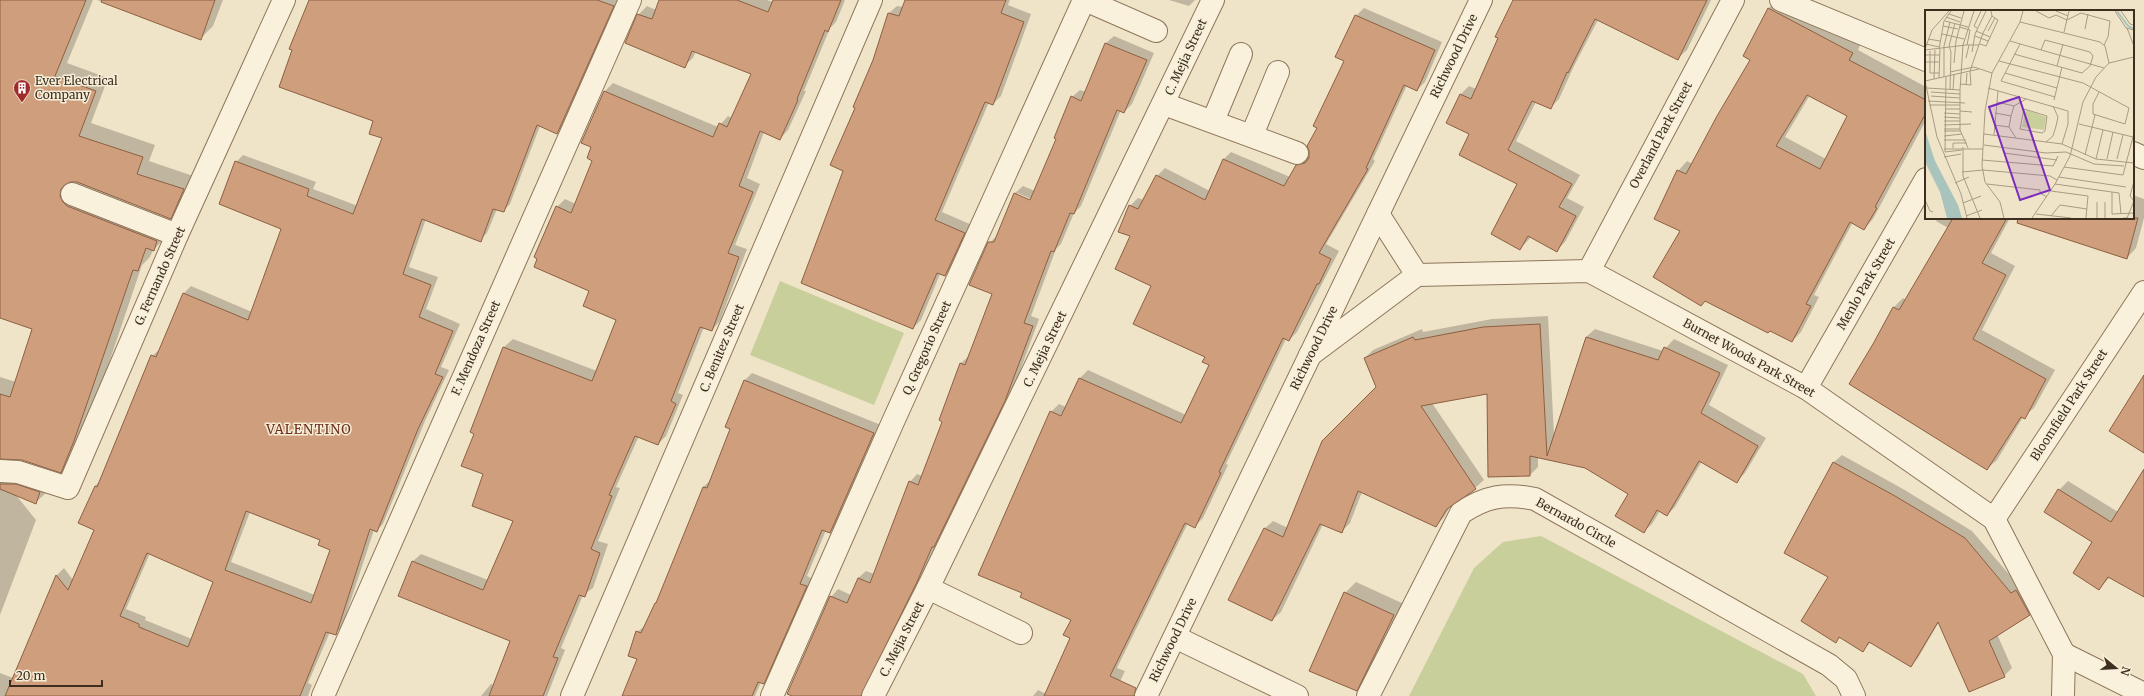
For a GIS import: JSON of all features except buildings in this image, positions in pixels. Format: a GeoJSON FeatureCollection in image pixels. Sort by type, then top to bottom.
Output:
{"type":"FeatureCollection","features":[{"type":"Feature","properties":{"kind":"street","name":"G. Fernando Street"},"geometry":{"type":"LineString","coordinates":[[0,471],[18,472],[68,488],[177,235],[284,0]]}},
{"type":"Feature","properties":{"kind":"street","name":"F. Mendoza Street"},"geometry":{"type":"LineString","coordinates":[[323,696],[630,0]]}},
{"type":"Feature","properties":{"kind":"street","name":"C. Benitez Street"},"geometry":{"type":"LineString","coordinates":[[572,696],[871,0]]}},
{"type":"Feature","properties":{"kind":"street"},"geometry":{"type":"LineString","coordinates":[[1084,0],[1156,30]]}},
{"type":"Feature","properties":{"kind":"street","name":"Q. Gregorio Street"},"geometry":{"type":"LineString","coordinates":[[772,696],[892,424],[1084,0]]}},
{"type":"Feature","properties":{"kind":"street","name":"C. Mejia Street"},"geometry":{"type":"LineString","coordinates":[[873,696],[928,588],[1164,104],[1213,0]]}},
{"type":"Feature","properties":{"kind":"street","name":"Richwood Drive"},"geometry":{"type":"LineString","coordinates":[[1146,696],[1481,0]]}},
{"type":"Feature","properties":{"kind":"street","name":"Overland Park Street"},"geometry":{"type":"LineString","coordinates":[[1589,271],[1734,0]]}},
{"type":"Feature","properties":{"kind":"street"},"geometry":{"type":"LineString","coordinates":[[1782,0],[1925,60]]}},
{"type":"Feature","properties":{"kind":"street"},"geometry":{"type":"LineString","coordinates":[[1212,121],[1241,54]]}},
{"type":"Feature","properties":{"kind":"street"},"geometry":{"type":"LineString","coordinates":[[1252,136],[1278,72]]}},
{"type":"Feature","properties":{"kind":"street"},"geometry":{"type":"LineString","coordinates":[[1164,104],[1297,153]]}},
{"type":"Feature","properties":{"kind":"street"},"geometry":{"type":"LineString","coordinates":[[2134,153],[2144,158]]}},
{"type":"Feature","properties":{"kind":"street","name":"Menlo Park Street"},"geometry":{"type":"LineString","coordinates":[[1806,388],[1925,181]]}},
{"type":"Feature","properties":{"kind":"street"},"geometry":{"type":"LineString","coordinates":[[72,194],[177,235]]}},
{"type":"Feature","properties":{"kind":"street"},"geometry":{"type":"LineString","coordinates":[[1310,355],[1417,275],[1378,214]]}},
{"type":"Feature","properties":{"kind":"street","name":"Burnet Woods Park Street"},"geometry":{"type":"LineString","coordinates":[[1417,275],[1589,271],[1806,388],[1994,519],[2064,654],[2063,696]]}},
{"type":"Feature","properties":{"kind":"street","name":"Bloomfield Park Street"},"geometry":{"type":"LineString","coordinates":[[1994,519],[2144,292]]}},
{"type":"Feature","properties":{"kind":"street","name":"Bernardo Circle"},"geometry":{"type":"LineString","coordinates":[[1368,696],[1461,513],[1477,502],[1516,495],[1534,499],[1829,665],[1846,679],[1854,696]]}},
{"type":"Feature","properties":{"kind":"street"},"geometry":{"type":"LineString","coordinates":[[928,588],[1021,633]]}},
{"type":"Feature","properties":{"kind":"street"},"geometry":{"type":"LineString","coordinates":[[1175,637],[1297,696]]}},
{"type":"Feature","properties":{"kind":"street"},"geometry":{"type":"LineString","coordinates":[[2064,654],[2144,694]]}},
{"type":"Feature","properties":{"kind":"green space"},"geometry":{"type":"Polygon","coordinates":[[[780,281],[904,333],[874,405],[750,355],[780,281]]]}},
{"type":"Feature","properties":{"kind":"green space"},"geometry":{"type":"Polygon","coordinates":[[[1541,536],[1803,674],[1816,696],[1409,696],[1474,568],[1503,542],[1541,536]]]}},
{"type":"Feature","properties":{"kind":"place","name":"Ever Electrical Company"},"geometry":{"type":"Point","coordinates":[22,103]}},
{"type":"Feature","properties":{"kind":"district","name":"VALENTINO"},"geometry":{"type":"Point","coordinates":[309,429]}}]}
